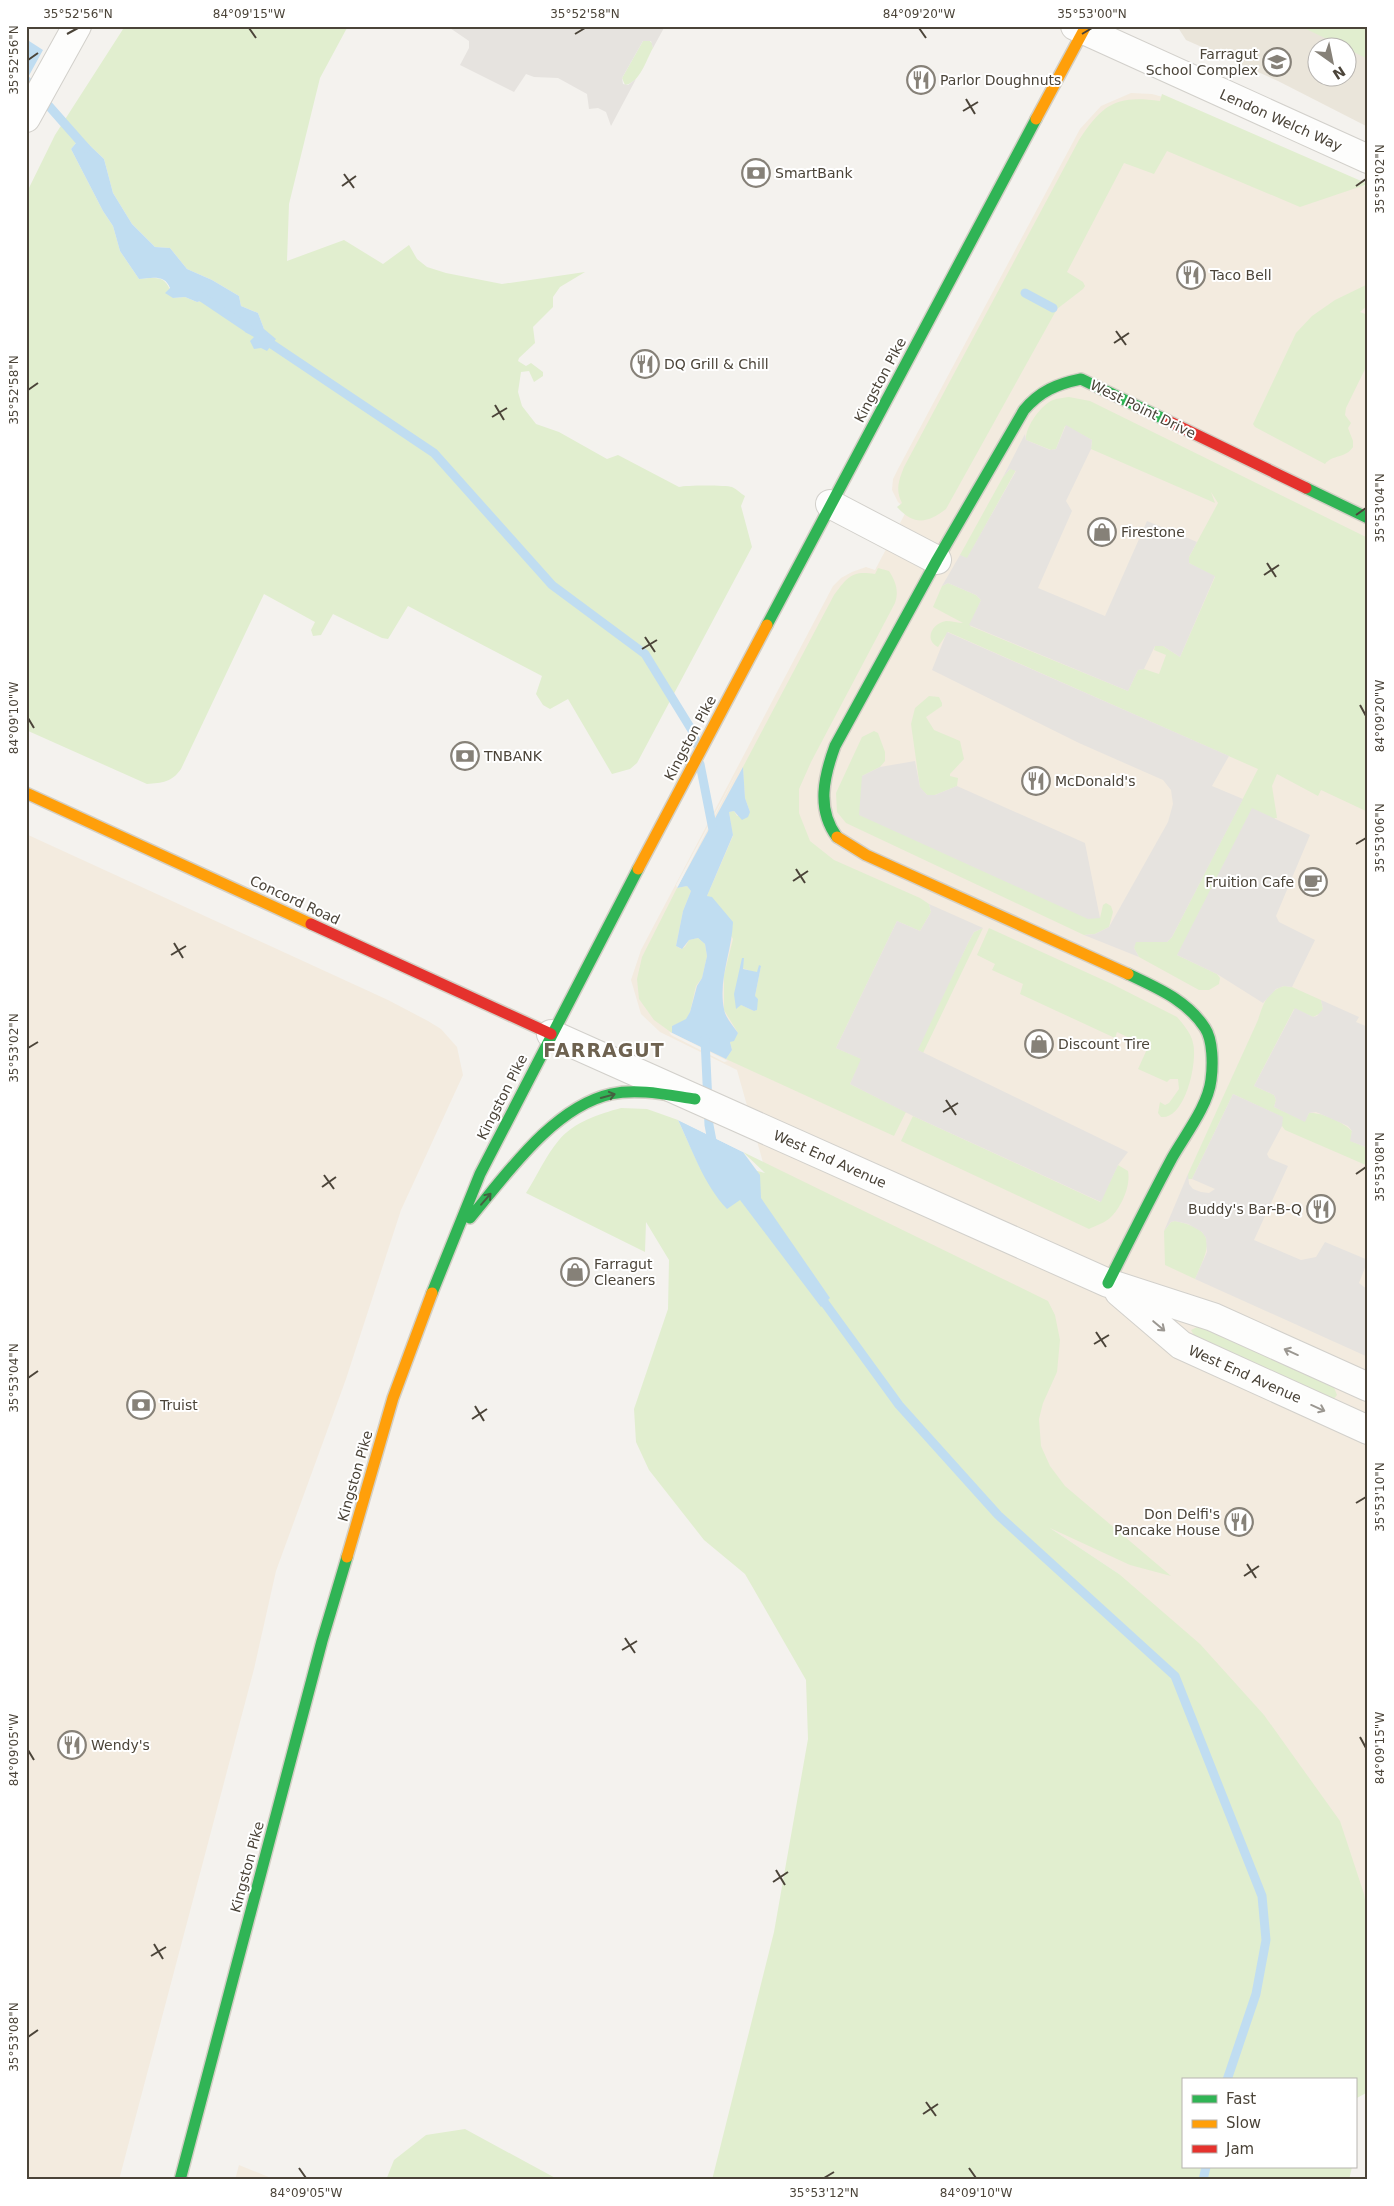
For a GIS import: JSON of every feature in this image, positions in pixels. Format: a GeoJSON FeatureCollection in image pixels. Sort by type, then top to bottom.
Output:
{"type":"FeatureCollection","features":[{"type":"Feature","properties":{"kind":"main road","name":"Kingston Pike"},"geometry":{"type":"LineString","coordinates":[[180,2180],[324,1634],[393,1398],[454,1236],[480,1174],[551,1034],[1082,28]]}},
{"type":"Feature","properties":{"kind":"main road","name":"West Point Drive"},"geometry":{"type":"LineString","coordinates":[[1108,1283],[1204,1099],[1211,1081],[1211,1050],[1206,1029],[1188,1006],[1167,993],[1101,960],[866,855],[840,840],[829,826],[823,800],[826,771],[835,746],[1024,410],[1036,395],[1052,385],[1081,379],[1368,518]]}},
{"type":"Feature","properties":{"kind":"main road","name":"Concord Road"},"geometry":{"type":"LineString","coordinates":[[26,793],[551,1034]]}},
{"type":"Feature","properties":{"kind":"main road"},"geometry":{"type":"LineString","coordinates":[[454,1236],[536,1142],[580,1106],[610,1094],[642,1092],[687,1096]]}},
{"type":"Feature","properties":{"kind":"street"},"geometry":{"type":"LineString","coordinates":[[26,118],[77,26]]}},
{"type":"Feature","properties":{"kind":"street","name":"Lendon Welch Way"},"geometry":{"type":"LineString","coordinates":[[1082,28],[1368,159]]}},
{"type":"Feature","properties":{"kind":"street"},"geometry":{"type":"LineString","coordinates":[[830,504],[938,560]]}},
{"type":"Feature","properties":{"kind":"street","name":"West End Avenue"},"geometry":{"type":"LineString","coordinates":[[551,1034],[1108,1283],[1213,1317],[1368,1387]]}},
{"type":"Feature","properties":{"kind":"street","name":"West End Avenue"},"geometry":{"type":"LineString","coordinates":[[1108,1283],[1181,1345],[1368,1430]]}},
{"type":"Feature","properties":{"kind":"shaded area"},"geometry":{"type":"Polygon","coordinates":[[[447,26],[665,26],[653,48],[651,41],[643,41],[622,78],[623,84],[628,85],[636,79],[611,126],[606,112],[598,108],[589,109],[587,94],[558,78],[534,77],[526,74],[514,92],[460,65],[469,48],[469,41],[447,26]]]}},
{"type":"Feature","properties":{"kind":"shaded area","name":"Farragut School Complex"},"geometry":{"type":"Polygon","coordinates":[[[1177,26],[1368,26],[1368,127],[1278,81],[1186,40],[1177,26]]]}},
{"type":"Feature","properties":{"kind":"shaded area"},"geometry":{"type":"Polygon","coordinates":[[[1131,93],[1152,94],[1163,97],[1368,188],[1368,1916],[1364,1894],[1119,1574],[1047,1526],[766,1173],[737,1070],[660,1032],[641,1014],[631,980],[641,950],[833,586],[841,578],[852,572],[866,567],[875,570],[907,510],[898,502],[892,490],[893,479],[1080,129],[1101,106],[1131,93]]]}},
{"type":"Feature","properties":{"kind":"shaded area"},"geometry":{"type":"Polygon","coordinates":[[[1066,425],[1092,440],[1091,449],[1066,501],[1072,511],[1038,588],[1105,616],[1147,521],[1197,542],[1189,557],[1189,563],[1215,576],[1180,657],[1163,646],[1155,646],[1144,669],[1138,670],[1128,691],[969,625],[981,600],[976,595],[948,583],[942,586],[960,555],[967,558],[1016,471],[1010,469],[1003,477],[1025,434],[1026,440],[1050,450],[1056,449],[1066,425]]]}},
{"type":"Feature","properties":{"kind":"shaded area"},"geometry":{"type":"Polygon","coordinates":[[[947,632],[1229,756],[1212,786],[1243,799],[1172,937],[1167,942],[1136,942],[1134,948],[1139,957],[1084,935],[1095,934],[1109,927],[1168,822],[1173,804],[1171,790],[1163,780],[1079,743],[932,670],[947,632]]]}},
{"type":"Feature","properties":{"kind":"shaded area"},"geometry":{"type":"Polygon","coordinates":[[[915,761],[920,787],[927,795],[935,795],[957,786],[1085,843],[1100,918],[1088,919],[859,815],[862,776],[880,767],[915,761]]]}},
{"type":"Feature","properties":{"kind":"shaded area"},"geometry":{"type":"Polygon","coordinates":[[[1252,808],[1310,835],[1276,916],[1279,922],[1315,940],[1292,987],[1284,986],[1276,989],[1263,1003],[1217,974],[1177,955],[1252,808]]]}},
{"type":"Feature","properties":{"kind":"shaded area"},"geometry":{"type":"Polygon","coordinates":[[[26,834],[388,1000],[428,1021],[441,1029],[457,1047],[463,1075],[401,1210],[346,1379],[276,1571],[254,1669],[119,2180],[26,2180],[26,834]]]}},
{"type":"Feature","properties":{"kind":"shaded area"},"geometry":{"type":"Polygon","coordinates":[[[929,904],[983,928],[974,932],[968,943],[918,1050],[1128,1152],[1118,1165],[1101,1202],[913,1116],[850,1084],[861,1059],[836,1048],[897,921],[920,931],[931,912],[929,904]]]}},
{"type":"Feature","properties":{"kind":"shaded area"},"geometry":{"type":"Polygon","coordinates":[[[1321,1000],[1359,1017],[1356,1022],[1368,1027],[1368,1148],[1350,1141],[1352,1131],[1348,1126],[1316,1112],[1309,1113],[1305,1122],[1274,1107],[1276,1100],[1274,1095],[1254,1086],[1295,1008],[1313,1017],[1317,1016],[1323,1009],[1321,1000]]]}},
{"type":"Feature","properties":{"kind":"shaded area"},"geometry":{"type":"Polygon","coordinates":[[[1233,1094],[1283,1117],[1282,1126],[1267,1154],[1269,1158],[1288,1166],[1254,1240],[1301,1260],[1316,1257],[1325,1242],[1368,1260],[1359,1283],[1368,1290],[1368,1357],[1195,1279],[1207,1252],[1206,1238],[1202,1232],[1188,1224],[1175,1221],[1171,1222],[1164,1231],[1188,1174],[1189,1184],[1193,1189],[1209,1193],[1215,1189],[1192,1179],[1233,1094]]]}},
{"type":"Feature","properties":{"kind":"shaded area"},"geometry":{"type":"Polygon","coordinates":[[[239,2165],[276,2180],[235,2180],[239,2165]]]}},
{"type":"Feature","properties":{"kind":"green space"},"geometry":{"type":"Polygon","coordinates":[[[125,26],[348,26],[320,78],[289,204],[287,261],[344,240],[383,264],[409,245],[417,259],[427,267],[446,273],[502,284],[585,272],[560,287],[553,297],[553,307],[533,327],[535,343],[518,361],[526,366],[531,363],[543,372],[543,376],[534,382],[529,371],[521,372],[518,392],[522,406],[536,424],[559,432],[607,459],[618,455],[679,487],[728,486],[734,488],[745,496],[741,506],[752,547],[637,763],[630,769],[612,774],[568,699],[550,709],[543,705],[536,694],[542,676],[408,606],[388,639],[382,638],[333,614],[321,635],[313,636],[311,630],[315,622],[264,594],[181,769],[174,777],[162,782],[147,784],[26,730],[26,194],[55,135],[125,26]],[[81,137],[71,149],[103,211],[113,226],[120,251],[139,279],[158,278],[162,280],[168,285],[173,298],[185,297],[197,302],[210,299],[236,316],[245,332],[264,329],[258,313],[241,306],[239,296],[212,280],[187,269],[170,248],[155,247],[132,224],[113,193],[104,159],[81,137]]]}},
{"type":"Feature","properties":{"kind":"green space"},"geometry":{"type":"Polygon","coordinates":[[[1300,26],[1368,26],[1368,59],[1356,53],[1356,38],[1325,38],[1300,26]]]}},
{"type":"Feature","properties":{"kind":"green space"},"geometry":{"type":"Polygon","coordinates":[[[649,40],[653,48],[639,76],[625,85],[622,78],[643,41],[649,40]]]}},
{"type":"Feature","properties":{"kind":"green space"},"geometry":{"type":"Polygon","coordinates":[[[1162,94],[1368,184],[1300,207],[1167,151],[1154,174],[1124,163],[1067,272],[1083,282],[1085,286],[1057,309],[946,509],[927,520],[915,520],[909,517],[897,507],[902,503],[898,489],[904,467],[1079,140],[1096,118],[1112,105],[1121,101],[1132,100],[1160,101],[1162,94]]]}},
{"type":"Feature","properties":{"kind":"green space"},"geometry":{"type":"Polygon","coordinates":[[[1368,284],[1368,305],[1360,312],[1368,315],[1368,363],[1346,408],[1345,415],[1351,423],[1348,428],[1353,441],[1353,447],[1350,451],[1325,464],[1255,427],[1253,424],[1296,333],[1312,316],[1335,300],[1368,284]]]}},
{"type":"Feature","properties":{"kind":"green space"},"geometry":{"type":"Polygon","coordinates":[[[1069,397],[1090,401],[1368,538],[1368,812],[1321,790],[1318,796],[1277,774],[1272,786],[1277,818],[1275,818],[1177,955],[1217,974],[1220,978],[1219,984],[1209,990],[1199,990],[1139,957],[1134,948],[1135,941],[1167,942],[1172,937],[1258,769],[948,632],[938,647],[931,640],[931,632],[941,622],[963,623],[933,607],[942,586],[948,583],[976,595],[981,600],[970,626],[1128,691],[1138,670],[1144,669],[1159,674],[1166,655],[1154,650],[1155,646],[1163,646],[1180,657],[1215,577],[1189,563],[1189,557],[1218,503],[1211,492],[1215,503],[1091,449],[1092,440],[1065,426],[1056,449],[1051,450],[1026,440],[1031,423],[1048,403],[1059,398],[1069,397]]]}},
{"type":"Feature","properties":{"kind":"green space"},"geometry":{"type":"Polygon","coordinates":[[[1010,469],[1016,470],[967,559],[960,555],[1003,477],[1010,469]]]}},
{"type":"Feature","properties":{"kind":"green space"},"geometry":{"type":"Polygon","coordinates":[[[878,568],[889,571],[896,587],[895,603],[811,762],[799,789],[799,813],[810,841],[834,860],[920,898],[929,904],[931,912],[920,931],[897,921],[836,1048],[862,1059],[850,1084],[906,1112],[894,1136],[726,1059],[732,1050],[730,1042],[738,1033],[724,1010],[724,975],[733,939],[707,896],[733,836],[729,812],[734,811],[737,816],[750,812],[745,798],[743,767],[834,595],[846,580],[855,574],[875,574],[878,568]],[[742,958],[741,1005],[754,1011],[757,1010],[755,996],[761,966],[757,973],[742,968],[744,958],[742,958]]]}},
{"type":"Feature","properties":{"kind":"green space"},"geometry":{"type":"Polygon","coordinates":[[[929,696],[939,697],[942,706],[926,717],[934,730],[960,741],[964,759],[950,774],[950,776],[958,778],[957,786],[935,795],[927,795],[920,788],[911,724],[915,708],[929,696]]]}},
{"type":"Feature","properties":{"kind":"green space"},"geometry":{"type":"Polygon","coordinates":[[[874,731],[878,733],[885,752],[885,761],[880,767],[862,776],[1100,918],[1103,905],[1106,903],[1111,906],[1113,912],[1109,927],[1095,934],[1084,935],[846,823],[837,812],[836,793],[862,737],[874,731]]]}},
{"type":"Feature","properties":{"kind":"green space"},"geometry":{"type":"Polygon","coordinates":[[[687,886],[691,891],[683,911],[676,946],[681,949],[685,947],[689,940],[698,938],[705,944],[707,956],[702,978],[696,986],[690,1012],[686,1020],[672,1026],[672,1033],[654,1020],[639,999],[637,979],[642,957],[677,888],[687,886]]]}},
{"type":"Feature","properties":{"kind":"green space"},"geometry":{"type":"Polygon","coordinates":[[[983,928],[923,1053],[918,1050],[918,1046],[974,932],[983,928]]]}},
{"type":"Feature","properties":{"kind":"green space"},"geometry":{"type":"Polygon","coordinates":[[[989,928],[1112,984],[1177,1017],[1190,1036],[1194,1052],[1188,1088],[1177,1109],[1169,1115],[1161,1117],[1158,1113],[1160,1102],[1165,1105],[1169,1103],[1179,1089],[1178,1079],[1170,1079],[1167,1082],[1138,1069],[1148,1047],[1117,1032],[1115,1038],[1020,994],[1023,984],[992,970],[995,964],[977,955],[989,928]]]}},
{"type":"Feature","properties":{"kind":"green space"},"geometry":{"type":"Polygon","coordinates":[[[1284,986],[1292,987],[1321,1000],[1323,1009],[1321,1013],[1313,1017],[1294,1009],[1254,1086],[1274,1095],[1276,1100],[1274,1107],[1305,1121],[1309,1113],[1314,1113],[1332,1118],[1348,1128],[1352,1131],[1351,1141],[1368,1148],[1368,1166],[1285,1130],[1282,1126],[1282,1117],[1233,1094],[1192,1179],[1188,1179],[1188,1174],[1266,999],[1273,991],[1284,986]]]}},
{"type":"Feature","properties":{"kind":"green space"},"geometry":{"type":"Polygon","coordinates":[[[621,1108],[647,1109],[678,1120],[700,1168],[742,1167],[765,1173],[743,1152],[1048,1301],[1055,1315],[1060,1340],[1057,1372],[1043,1403],[1039,1419],[1041,1446],[1050,1466],[1065,1486],[1171,1576],[1130,1565],[1050,1528],[1119,1574],[1200,1644],[1264,1715],[1340,1821],[1364,1894],[1368,1916],[1368,2092],[1356,2098],[1356,2078],[1182,2078],[1182,2168],[1352,2168],[1349,2180],[712,2180],[774,1932],[808,1739],[806,1680],[745,1574],[704,1540],[649,1470],[636,1442],[634,1409],[668,1309],[669,1260],[646,1222],[645,1252],[526,1193],[559,1140],[572,1128],[604,1113],[621,1108]]]}},
{"type":"Feature","properties":{"kind":"green space"},"geometry":{"type":"Polygon","coordinates":[[[913,1116],[1100,1202],[1118,1165],[1128,1171],[1127,1190],[1114,1214],[1102,1223],[1089,1229],[901,1141],[913,1116]]]}},
{"type":"Feature","properties":{"kind":"green space"},"geometry":{"type":"Polygon","coordinates":[[[1175,1221],[1199,1229],[1207,1241],[1204,1258],[1195,1279],[1165,1265],[1164,1231],[1171,1222],[1175,1221]]]}},
{"type":"Feature","properties":{"kind":"green space"},"geometry":{"type":"Polygon","coordinates":[[[1199,1326],[1333,1385],[1337,1395],[1333,1400],[1195,1337],[1191,1330],[1199,1326]]]}},
{"type":"Feature","properties":{"kind":"green space"},"geometry":{"type":"Polygon","coordinates":[[[465,2129],[559,2180],[386,2180],[394,2160],[426,2135],[465,2129]]]}},
{"type":"Feature","properties":{"kind":"water"},"geometry":{"type":"Polygon","coordinates":[[[26,39],[43,50],[26,81],[26,39]]]}},
{"type":"Feature","properties":{"kind":"water"},"geometry":{"type":"Polygon","coordinates":[[[81,137],[104,159],[113,193],[132,224],[155,247],[170,248],[187,269],[212,280],[239,296],[241,306],[258,313],[264,329],[276,339],[267,351],[261,348],[254,349],[250,341],[254,337],[245,332],[236,316],[210,299],[197,302],[185,297],[173,298],[165,293],[170,288],[165,281],[157,278],[139,279],[120,251],[113,226],[103,211],[71,149],[81,137]]]}},
{"type":"Feature","properties":{"kind":"water"},"geometry":{"type":"Polygon","coordinates":[[[743,767],[745,798],[750,812],[748,817],[742,820],[734,811],[729,812],[733,835],[707,896],[712,897],[733,922],[724,976],[723,998],[726,1015],[738,1033],[734,1041],[730,1042],[732,1050],[726,1059],[672,1033],[672,1026],[686,1019],[690,1012],[697,986],[702,978],[707,956],[705,944],[698,938],[689,940],[682,949],[676,946],[683,911],[691,891],[687,886],[677,888],[743,767]]]}},
{"type":"Feature","properties":{"kind":"water"},"geometry":{"type":"Polygon","coordinates":[[[742,958],[744,958],[743,969],[757,972],[759,965],[761,966],[755,996],[758,999],[757,1010],[754,1011],[741,1005],[736,1009],[734,994],[742,958]]]}},
{"type":"Feature","properties":{"kind":"water"},"geometry":{"type":"Polygon","coordinates":[[[678,1120],[743,1152],[760,1175],[761,1198],[830,1298],[821,1307],[740,1200],[727,1209],[719,1199],[699,1166],[678,1120]]]}},
{"type":"Feature","properties":{"kind":"pier"},"geometry":{"type":"Polygon","coordinates":[[[741,765],[677,888],[676,885],[741,765]]]}},
{"type":"Feature","properties":{"kind":"pier"},"geometry":{"type":"Polygon","coordinates":[[[669,1032],[728,1061],[724,1062],[671,1035],[669,1032]]]}},
{"type":"Feature","properties":{"kind":"pier"},"geometry":{"type":"Polygon","coordinates":[[[677,1117],[742,1149],[743,1152],[678,1120],[677,1117]]]}},
{"type":"Feature","properties":{"kind":"waterway"},"geometry":{"type":"LineString","coordinates":[[26,80],[86,148]]}},
{"type":"Feature","properties":{"kind":"waterway"},"geometry":{"type":"LineString","coordinates":[[1025,293],[1053,308]]}},
{"type":"Feature","properties":{"kind":"waterway"},"geometry":{"type":"LineString","coordinates":[[197,294],[249,329]]}},
{"type":"Feature","properties":{"kind":"waterway"},"geometry":{"type":"LineString","coordinates":[[264,339],[434,453],[552,585],[645,654],[693,732],[696,744]]}},
{"type":"Feature","properties":{"kind":"waterway"},"geometry":{"type":"LineString","coordinates":[[700,764],[714,835]]}},
{"type":"Feature","properties":{"kind":"waterway"},"geometry":{"type":"LineString","coordinates":[[705,1039],[709,1125],[713,1146]]}},
{"type":"Feature","properties":{"kind":"waterway"},"geometry":{"type":"LineString","coordinates":[[819,1295],[899,1405],[998,1515],[1175,1676],[1262,1896],[1266,1940],[1256,1994],[1228,2078]]}},
{"type":"Feature","properties":{"kind":"waterway"},"geometry":{"type":"LineString","coordinates":[[1203,2180],[1206,2168]]}},
{"type":"Feature","properties":{"kind":"traffic: fast"},"geometry":{"type":"LineString","coordinates":[[767,625],[1036,119]]}},
{"type":"Feature","properties":{"kind":"traffic: fast"},"geometry":{"type":"LineString","coordinates":[[837,837],[830,826],[824,804],[825,781],[835,746],[937,560],[1024,410],[1036,398],[1050,389],[1081,379],[1166,420]]}},
{"type":"Feature","properties":{"kind":"traffic: fast"},"geometry":{"type":"LineString","coordinates":[[1306,488],[1368,518]]}},
{"type":"Feature","properties":{"kind":"traffic: fast"},"geometry":{"type":"LineString","coordinates":[[432,1293],[480,1174],[638,869]]}},
{"type":"Feature","properties":{"kind":"traffic: fast"},"geometry":{"type":"LineString","coordinates":[[1108,1283],[1172,1158],[1201,1110],[1209,1090],[1212,1074],[1210,1039],[1198,1018],[1171,996],[1128,974]]}},
{"type":"Feature","properties":{"kind":"traffic: fast"},"geometry":{"type":"LineString","coordinates":[[470,1218],[532,1145],[550,1128],[590,1101],[621,1092],[653,1093],[695,1099]]}},
{"type":"Feature","properties":{"kind":"traffic: fast"},"geometry":{"type":"LineString","coordinates":[[180,2180],[322,1641],[347,1557]]}},
{"type":"Feature","properties":{"kind":"traffic: slow"},"geometry":{"type":"LineString","coordinates":[[1036,119],[1086,26]]}},
{"type":"Feature","properties":{"kind":"traffic: slow"},"geometry":{"type":"LineString","coordinates":[[638,869],[767,625]]}},
{"type":"Feature","properties":{"kind":"traffic: slow"},"geometry":{"type":"LineString","coordinates":[[26,793],[311,924]]}},
{"type":"Feature","properties":{"kind":"traffic: slow"},"geometry":{"type":"LineString","coordinates":[[837,837],[866,855],[1128,974]]}},
{"type":"Feature","properties":{"kind":"traffic: slow"},"geometry":{"type":"LineString","coordinates":[[347,1557],[393,1398],[432,1293]]}},
{"type":"Feature","properties":{"kind":"traffic: jam"},"geometry":{"type":"LineString","coordinates":[[1166,420],[1306,488]]}},
{"type":"Feature","properties":{"kind":"traffic: jam"},"geometry":{"type":"LineString","coordinates":[[311,924],[551,1034]]}},
{"type":"Feature","properties":{"kind":"place","name":"Farragut School Complex"},"geometry":{"type":"Point","coordinates":[1277,62]}},
{"type":"Feature","properties":{"kind":"place","name":"Parlor Doughnuts"},"geometry":{"type":"Point","coordinates":[921,80]}},
{"type":"Feature","properties":{"kind":"place","name":"SmartBank"},"geometry":{"type":"Point","coordinates":[756,173]}},
{"type":"Feature","properties":{"kind":"place","name":"Taco Bell"},"geometry":{"type":"Point","coordinates":[1191,275]}},
{"type":"Feature","properties":{"kind":"place","name":"DQ Grill & Chill"},"geometry":{"type":"Point","coordinates":[645,364]}},
{"type":"Feature","properties":{"kind":"place","name":"Firestone"},"geometry":{"type":"Point","coordinates":[1102,532]}},
{"type":"Feature","properties":{"kind":"place","name":"TNBANK"},"geometry":{"type":"Point","coordinates":[465,756]}},
{"type":"Feature","properties":{"kind":"place","name":"McDonald's"},"geometry":{"type":"Point","coordinates":[1036,781]}},
{"type":"Feature","properties":{"kind":"place","name":"Fruition Cafe"},"geometry":{"type":"Point","coordinates":[1313,882]}},
{"type":"Feature","properties":{"kind":"place","name":"Discount Tire"},"geometry":{"type":"Point","coordinates":[1039,1044]}},
{"type":"Feature","properties":{"kind":"place","name":"Buddy's Bar-B-Q"},"geometry":{"type":"Point","coordinates":[1321,1209]}},
{"type":"Feature","properties":{"kind":"place","name":"Farragut Cleaners"},"geometry":{"type":"Point","coordinates":[575,1272]}},
{"type":"Feature","properties":{"kind":"place","name":"Truist"},"geometry":{"type":"Point","coordinates":[141,1405]}},
{"type":"Feature","properties":{"kind":"place","name":"Don Delfi's Pancake House"},"geometry":{"type":"Point","coordinates":[1239,1522]}},
{"type":"Feature","properties":{"kind":"place","name":"Wendy's"},"geometry":{"type":"Point","coordinates":[72,1745]}},
{"type":"Feature","properties":{"kind":"district","name":"FARRAGUT"},"geometry":{"type":"Point","coordinates":[604,1050]}}]}
